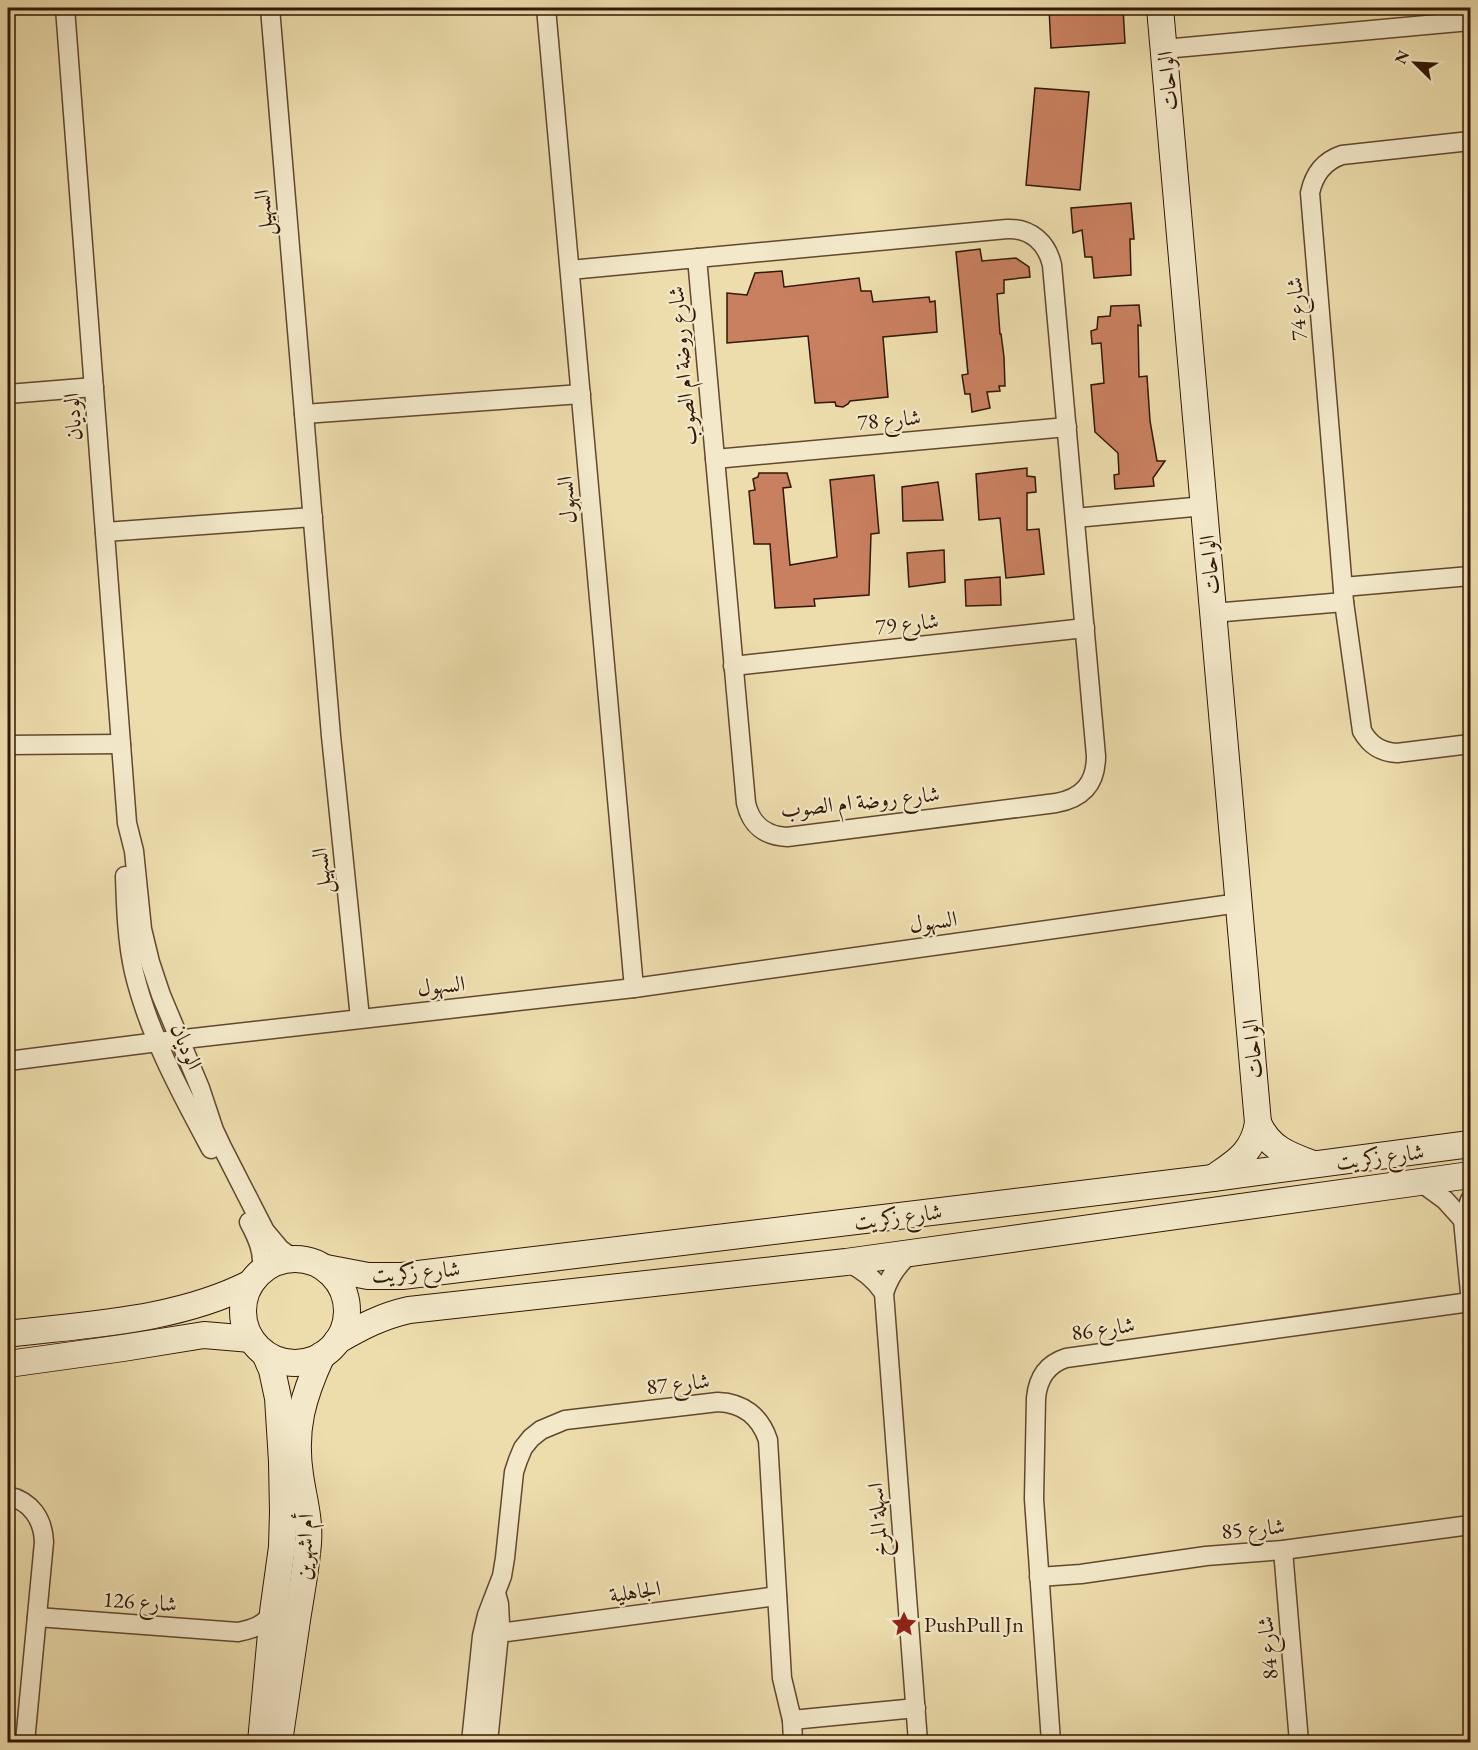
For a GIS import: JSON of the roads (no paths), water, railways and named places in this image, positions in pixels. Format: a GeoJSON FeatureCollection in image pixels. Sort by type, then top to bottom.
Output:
{"type":"FeatureCollection","features":[{"type":"Feature","properties":{"kind":"street","name":"الوديان"},"geometry":{"type":"LineString","coordinates":[[66,8],[122,744],[127,823],[125,862],[131,955],[141,997],[158,1042],[254,1232],[263,1263],[256,1277]]}},
{"type":"Feature","properties":{"kind":"street","name":"السهيل"},"geometry":{"type":"LineString","coordinates":[[270,8],[332,736],[360,1018]]}},
{"type":"Feature","properties":{"kind":"street","name":"السهول"},"geometry":{"type":"LineString","coordinates":[[546,8],[634,988]]}},
{"type":"Feature","properties":{"kind":"street","name":"الواحات"},"geometry":{"type":"LineString","coordinates":[[1160,8],[1258,1123],[1254,1140],[1244,1155],[1213,1178]]}},
{"type":"Feature","properties":{"kind":"street"},"geometry":{"type":"LineString","coordinates":[[1164,49],[1470,21]]}},
{"type":"Feature","properties":{"kind":"street","name":"شارع 74"},"geometry":{"type":"LineString","coordinates":[[1470,141],[1342,154],[1320,169],[1310,193],[1344,595],[1360,722],[1366,738],[1372,745],[1388,752],[1397,753],[1470,744]]}},
{"type":"Feature","properties":{"kind":"street","name":"شارع روضة ام الصوب"},"geometry":{"type":"LineString","coordinates":[[570,270],[697,258],[1007,229],[1016,228],[1030,233],[1043,243],[1052,265],[1096,767],[1093,778],[1078,796],[1056,803],[787,837],[777,836],[759,828],[752,821],[746,803],[697,258]]}},
{"type":"Feature","properties":{"kind":"street"},"geometry":{"type":"LineString","coordinates":[[8,394],[94,387]]}},
{"type":"Feature","properties":{"kind":"street"},"geometry":{"type":"LineString","coordinates":[[304,414],[581,393]]}},
{"type":"Feature","properties":{"kind":"street","name":"شارع 78"},"geometry":{"type":"LineString","coordinates":[[715,459],[1067,427]]}},
{"type":"Feature","properties":{"kind":"street"},"geometry":{"type":"LineString","coordinates":[[1075,518],[1204,506]]}},
{"type":"Feature","properties":{"kind":"street"},"geometry":{"type":"LineString","coordinates":[[105,532],[313,517]]}},
{"type":"Feature","properties":{"kind":"street"},"geometry":{"type":"LineString","coordinates":[[1213,613],[1470,576]]}},
{"type":"Feature","properties":{"kind":"street","name":"شارع 79"},"geometry":{"type":"LineString","coordinates":[[733,666],[1085,628]]}},
{"type":"Feature","properties":{"kind":"street"},"geometry":{"type":"LineString","coordinates":[[8,745],[122,744]]}},
{"type":"Feature","properties":{"kind":"street","name":"الوديان"},"geometry":{"type":"LineString","coordinates":[[127,823],[134,850],[142,928],[161,995],[181,1040],[214,1130],[272,1241],[294,1259]]}},
{"type":"Feature","properties":{"kind":"street","name":"السهول"},"geometry":{"type":"LineString","coordinates":[[360,1018],[634,988],[1239,903]]}},
{"type":"Feature","properties":{"kind":"street"},"geometry":{"type":"LineString","coordinates":[[8,1061],[360,1018]]}},
{"type":"Feature","properties":{"kind":"street"},"geometry":{"type":"LineString","coordinates":[[1258,1123],[1274,1146],[1290,1156],[1314,1164]]}},
{"type":"Feature","properties":{"kind":"street","name":"شارع زكريت"},"geometry":{"type":"LineString","coordinates":[[326,1268],[368,1276],[402,1276],[1213,1178],[1470,1144]]}},
{"type":"Feature","properties":{"kind":"street","name":"شارع زكريت"},"geometry":{"type":"LineString","coordinates":[[330,1348],[358,1329],[383,1317],[409,1310],[910,1254],[1470,1174]]}},
{"type":"Feature","properties":{"kind":"street"},"geometry":{"type":"LineString","coordinates":[[1419,1181],[1445,1200],[1463,1220]]}},
{"type":"Feature","properties":{"kind":"street"},"geometry":{"type":"LineString","coordinates":[[1470,1200],[1463,1220],[1470,1293]]}},
{"type":"Feature","properties":{"kind":"street","name":"اسهلة المرخ"},"geometry":{"type":"LineString","coordinates":[[910,1254],[896,1267],[886,1284],[884,1293],[918,1743]]}},
{"type":"Feature","properties":{"kind":"street"},"geometry":{"type":"LineString","coordinates":[[8,1334],[132,1318],[178,1309],[219,1298],[256,1277],[271,1264],[294,1259],[305,1260],[326,1268],[343,1289],[346,1302],[347,1316],[344,1329],[330,1348],[313,1360],[283,1362],[258,1346],[204,1335],[8,1364]]}},
{"type":"Feature","properties":{"kind":"street"},"geometry":{"type":"LineString","coordinates":[[846,1262],[871,1278],[884,1293]]}},
{"type":"Feature","properties":{"kind":"street"},"geometry":{"type":"LineString","coordinates":[[256,1277],[246,1294],[243,1317],[246,1329],[258,1346]]}},
{"type":"Feature","properties":{"kind":"street","name":"شارع 86"},"geometry":{"type":"LineString","coordinates":[[1051,1743],[1034,1499],[1036,1398],[1041,1378],[1048,1367],[1066,1358],[1470,1302]]}},
{"type":"Feature","properties":{"kind":"street","name":"أم اشهرين"},"geometry":{"type":"LineString","coordinates":[[258,1346],[272,1370],[290,1461],[306,1509],[308,1540],[279,1743]]}},
{"type":"Feature","properties":{"kind":"street","name":"أم اشهرين"},"geometry":{"type":"LineString","coordinates":[[261,1743],[290,1461],[311,1379],[330,1348]]}},
{"type":"Feature","properties":{"kind":"street","name":"شارع 87"},"geometry":{"type":"LineString","coordinates":[[471,1743],[482,1636],[505,1558],[514,1472],[523,1449],[541,1430],[565,1420],[718,1402],[728,1402],[746,1409],[760,1422],[768,1440],[783,1687],[792,1720],[793,1743]]}},
{"type":"Feature","properties":{"kind":"street"},"geometry":{"type":"LineString","coordinates":[[8,1496],[30,1507],[44,1532],[25,1743]]}},
{"type":"Feature","properties":{"kind":"street","name":"شارع 85"},"geometry":{"type":"LineString","coordinates":[[1039,1577],[1081,1574],[1206,1556],[1283,1550],[1470,1525]]}},
{"type":"Feature","properties":{"kind":"street","name":"شارع 84"},"geometry":{"type":"LineString","coordinates":[[1283,1550],[1299,1743]]}},
{"type":"Feature","properties":{"kind":"street","name":"شارع 87"},"geometry":{"type":"LineString","coordinates":[[488,1743],[499,1633],[499,1604],[496,1593]]}},
{"type":"Feature","properties":{"kind":"street","name":"الجاهلية"},"geometry":{"type":"LineString","coordinates":[[499,1633],[777,1596]]}},
{"type":"Feature","properties":{"kind":"street","name":"شارع 126"},"geometry":{"type":"LineString","coordinates":[[37,1617],[238,1632],[259,1626],[268,1620],[273,1612]]}},
{"type":"Feature","properties":{"kind":"street","name":"شارع 126"},"geometry":{"type":"LineString","coordinates":[[238,1632],[257,1643],[269,1658]]}},
{"type":"Feature","properties":{"kind":"street"},"geometry":{"type":"LineString","coordinates":[[792,1720],[916,1708]]}},
{"type":"Feature","properties":{"kind":"place","name":"PushPull Jn"},"geometry":{"type":"Point","coordinates":[904,1624]}}]}
